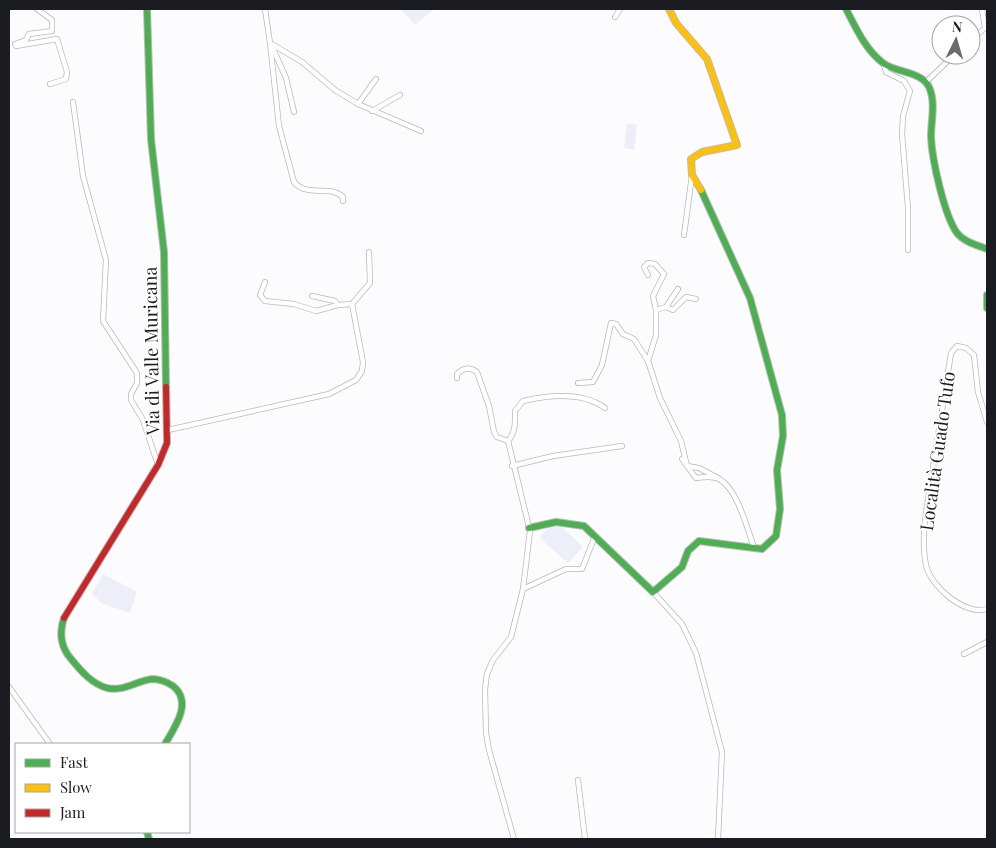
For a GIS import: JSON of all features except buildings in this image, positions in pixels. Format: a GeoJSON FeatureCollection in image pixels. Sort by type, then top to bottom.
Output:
{"type":"FeatureCollection","features":[{"type":"Feature","properties":{"kind":"street"},"geometry":{"type":"LineString","coordinates":[[36,9],[52,20],[52,31],[29,34],[26,40],[15,44],[16,46],[56,39],[67,72],[66,79],[50,84]]}},
{"type":"Feature","properties":{"kind":"street","name":"Via di Valle Muricana"},"geometry":{"type":"LineString","coordinates":[[147,9],[151,139],[164,244],[168,430],[166,449],[66,614],[60,635],[66,653],[98,684],[118,689],[155,679],[166,682],[177,690],[182,698],[182,710],[166,743]]}},
{"type":"Feature","properties":{"kind":"street"},"geometry":{"type":"LineString","coordinates":[[265,9],[280,132],[294,182],[309,191],[340,194],[343,202]]}},
{"type":"Feature","properties":{"kind":"street"},"geometry":{"type":"LineString","coordinates":[[615,17],[620,9]]}},
{"type":"Feature","properties":{"kind":"street"},"geometry":{"type":"LineString","coordinates":[[669,9],[676,22],[706,59],[713,71],[737,145],[702,152],[691,159],[692,175],[684,235]]}},
{"type":"Feature","properties":{"kind":"street"},"geometry":{"type":"LineString","coordinates":[[846,9],[865,42],[884,64],[926,82],[931,98],[933,158],[952,224],[965,240],[987,249]]}},
{"type":"Feature","properties":{"kind":"street"},"geometry":{"type":"LineString","coordinates":[[981,31],[985,28],[982,9]]}},
{"type":"Feature","properties":{"kind":"street"},"geometry":{"type":"LineString","coordinates":[[270,43],[296,59],[334,90],[372,111],[421,132]]}},
{"type":"Feature","properties":{"kind":"street"},"geometry":{"type":"LineString","coordinates":[[270,43],[286,78],[294,112]]}},
{"type":"Feature","properties":{"kind":"street"},"geometry":{"type":"LineString","coordinates":[[884,64],[886,72],[904,81],[910,91],[903,116],[902,134],[908,208],[908,250]]}},
{"type":"Feature","properties":{"kind":"street"},"geometry":{"type":"LineString","coordinates":[[926,82],[944,65]]}},
{"type":"Feature","properties":{"kind":"street"},"geometry":{"type":"LineString","coordinates":[[358,104],[376,79]]}},
{"type":"Feature","properties":{"kind":"street"},"geometry":{"type":"LineString","coordinates":[[372,111],[400,95]]}},
{"type":"Feature","properties":{"kind":"street"},"geometry":{"type":"LineString","coordinates":[[73,102],[83,176],[106,260],[103,321],[137,373],[137,383],[131,394],[131,400],[143,420],[158,465]]}},
{"type":"Feature","properties":{"kind":"street"},"geometry":{"type":"LineString","coordinates":[[653,592],[682,567],[688,551],[699,541],[762,549],[776,536],[780,509],[777,491],[777,470],[782,445],[782,415],[750,298],[707,202],[692,175]]}},
{"type":"Feature","properties":{"kind":"street"},"geometry":{"type":"LineString","coordinates":[[265,282],[260,295],[265,301],[294,304],[316,311],[338,305],[352,304],[370,284],[369,252]]}},
{"type":"Feature","properties":{"kind":"street"},"geometry":{"type":"LineString","coordinates":[[648,275],[644,267],[648,263],[656,264],[664,274],[653,296],[656,310],[656,335],[648,361]]}},
{"type":"Feature","properties":{"kind":"street"},"geometry":{"type":"LineString","coordinates":[[656,310],[666,307],[678,289]]}},
{"type":"Feature","properties":{"kind":"street"},"geometry":{"type":"LineString","coordinates":[[987,295],[987,308]]}},
{"type":"Feature","properties":{"kind":"street"},"geometry":{"type":"LineString","coordinates":[[312,296],[335,300],[338,305]]}},
{"type":"Feature","properties":{"kind":"street"},"geometry":{"type":"LineString","coordinates":[[666,307],[673,310],[686,297],[696,299]]}},
{"type":"Feature","properties":{"kind":"street"},"geometry":{"type":"LineString","coordinates":[[168,430],[304,401],[333,393],[350,384],[360,375],[364,364],[352,304]]}},
{"type":"Feature","properties":{"kind":"street"},"geometry":{"type":"LineString","coordinates":[[578,383],[592,382],[602,365],[611,323],[616,324],[624,334],[634,339],[648,361],[660,398],[682,441],[687,466]]}},
{"type":"Feature","properties":{"kind":"street","name":"Località Guado Tufo"},"geometry":{"type":"LineString","coordinates":[[987,422],[978,392],[974,355],[966,348],[955,347],[951,353],[926,510],[925,560],[932,578],[955,601],[973,610],[987,609]]}},
{"type":"Feature","properties":{"kind":"street"},"geometry":{"type":"LineString","coordinates":[[457,378],[457,374],[463,369],[469,368],[477,372],[494,432],[497,437],[508,441]]}},
{"type":"Feature","properties":{"kind":"street"},"geometry":{"type":"LineString","coordinates":[[514,839],[489,750],[486,733],[485,690],[487,674],[493,660],[511,637],[522,589],[529,528],[512,466],[508,441],[514,431],[515,411],[523,401],[566,397],[587,399],[605,408]]}},
{"type":"Feature","properties":{"kind":"street"},"geometry":{"type":"LineString","coordinates":[[512,466],[552,456],[622,446]]}},
{"type":"Feature","properties":{"kind":"street"},"geometry":{"type":"LineString","coordinates":[[682,459],[696,478],[718,478]]}},
{"type":"Feature","properties":{"kind":"street"},"geometry":{"type":"LineString","coordinates":[[687,466],[699,468],[718,478],[728,486],[745,520],[754,548]]}},
{"type":"Feature","properties":{"kind":"street"},"geometry":{"type":"LineString","coordinates":[[529,528],[552,522],[573,522],[584,526],[653,592],[682,624],[696,653],[722,752],[718,839]]}},
{"type":"Feature","properties":{"kind":"street"},"geometry":{"type":"LineString","coordinates":[[522,589],[566,569],[582,569],[595,536]]}},
{"type":"Feature","properties":{"kind":"street"},"geometry":{"type":"LineString","coordinates":[[964,654],[987,642]]}},
{"type":"Feature","properties":{"kind":"street"},"geometry":{"type":"LineString","coordinates":[[9,687],[49,743]]}},
{"type":"Feature","properties":{"kind":"street"},"geometry":{"type":"LineString","coordinates":[[578,780],[585,839]]}},
{"type":"Feature","properties":{"kind":"shaded area"},"geometry":{"type":"Polygon","coordinates":[[[401,9],[434,9],[415,25],[401,9]]]}},
{"type":"Feature","properties":{"kind":"shaded area"},"geometry":{"type":"Polygon","coordinates":[[[627,123],[637,125],[634,150],[624,148],[627,123]]]}},
{"type":"Feature","properties":{"kind":"shaded area"},"geometry":{"type":"Polygon","coordinates":[[[554,524],[559,524],[583,547],[568,563],[541,539],[541,535],[554,524]]]}},
{"type":"Feature","properties":{"kind":"shaded area"},"geometry":{"type":"Polygon","coordinates":[[[103,574],[137,592],[130,613],[103,604],[92,594],[103,574]]]}},
{"type":"Feature","properties":{"kind":"traffic: fast"},"geometry":{"type":"LineString","coordinates":[[147,9],[151,139],[164,252],[166,387]]}},
{"type":"Feature","properties":{"kind":"traffic: fast"},"geometry":{"type":"LineString","coordinates":[[846,9],[861,38],[883,63],[920,78],[929,87],[933,105],[932,147],[936,172],[948,214],[952,225],[963,239],[987,249]]}},
{"type":"Feature","properties":{"kind":"traffic: fast"},"geometry":{"type":"LineString","coordinates":[[529,528],[556,522],[584,526],[653,592],[682,567],[688,551],[699,541],[762,549],[776,536],[780,509],[777,470],[783,436],[782,415],[750,298],[701,190]]}},
{"type":"Feature","properties":{"kind":"traffic: fast"},"geometry":{"type":"LineString","coordinates":[[987,295],[987,308]]}},
{"type":"Feature","properties":{"kind":"traffic: fast"},"geometry":{"type":"LineString","coordinates":[[64,618],[61,634],[65,650],[83,673],[96,683],[107,688],[119,689],[155,679],[173,686],[179,692],[182,699],[180,715],[166,743]]}},
{"type":"Feature","properties":{"kind":"traffic: fast"},"geometry":{"type":"LineString","coordinates":[[147,833],[149,839]]}},
{"type":"Feature","properties":{"kind":"traffic: slow"},"geometry":{"type":"LineString","coordinates":[[669,9],[676,23],[707,59],[737,145],[702,152],[691,159],[692,175],[701,190]]}},
{"type":"Feature","properties":{"kind":"traffic: jam"},"geometry":{"type":"LineString","coordinates":[[64,618],[158,465],[167,443],[166,387]]}}]}
